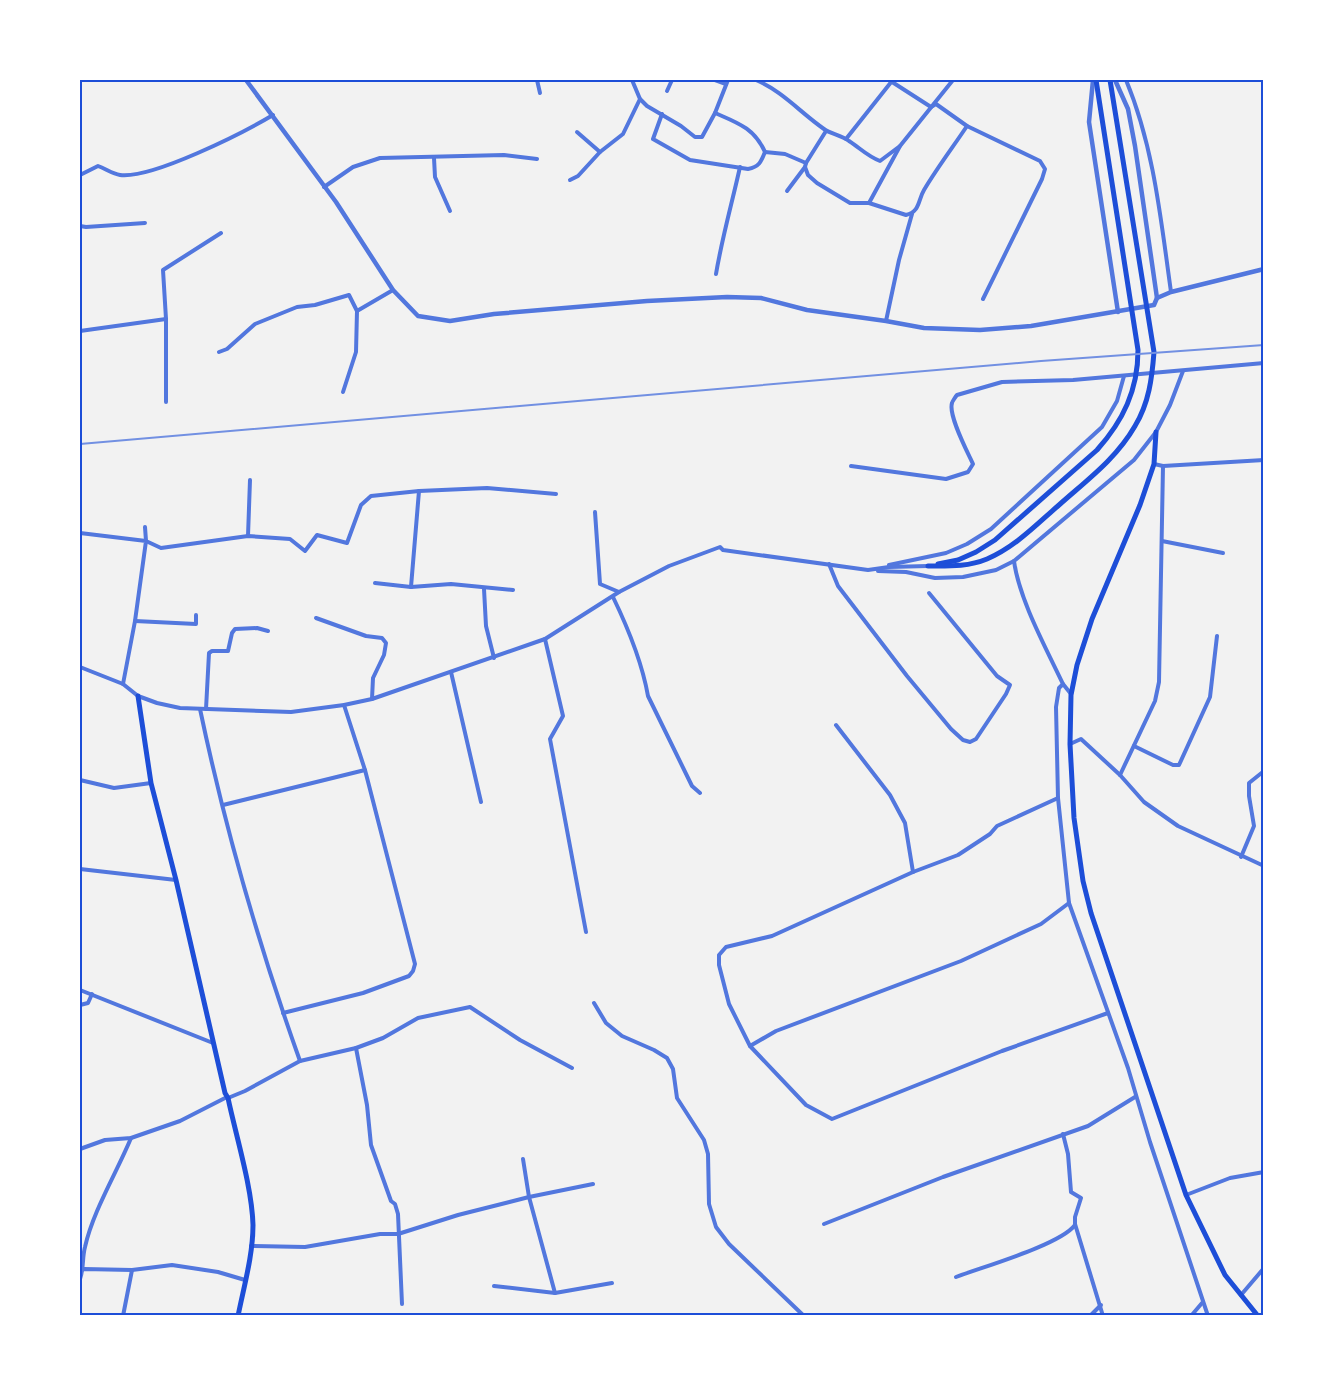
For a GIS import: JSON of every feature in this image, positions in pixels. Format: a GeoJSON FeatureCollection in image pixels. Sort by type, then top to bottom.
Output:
{"type":"FeatureCollection","features":[{"type":"Feature","properties":{"kind":"main road"},"geometry":{"type":"LineString","coordinates":[[928,566],[958,560],[976,552],[1005,531],[1097,450],[1112,433],[1123,415],[1133,391],[1138,370],[1138,351],[1095,80]]}},
{"type":"Feature","properties":{"kind":"main road"},"geometry":{"type":"LineString","coordinates":[[928,566],[962,566],[985,560],[1013,545],[1104,467],[1120,448],[1140,416],[1151,382],[1154,352],[1110,80]]}},
{"type":"Feature","properties":{"kind":"main road"},"geometry":{"type":"LineString","coordinates":[[1156,432],[1154,464],[1140,505],[1092,618],[1077,665],[1071,695],[1070,744],[1074,818],[1083,882],[1102,950],[1186,1195],[1225,1275],[1258,1316]]}},
{"type":"Feature","properties":{"kind":"main road"},"geometry":{"type":"LineString","coordinates":[[138,696],[150,783],[176,880],[250,1197],[253,1225],[251,1246],[238,1316]]}},
{"type":"Feature","properties":{"kind":"street"},"geometry":{"type":"LineString","coordinates":[[246,80],[324,187],[393,290],[418,316],[450,321],[494,314],[647,301],[727,297],[761,298],[807,310],[924,328],[980,330],[1031,326],[1154,305],[1157,298],[1135,146],[1128,109],[1115,80]]}},
{"type":"Feature","properties":{"kind":"street"},"geometry":{"type":"LineString","coordinates":[[537,80],[540,93]]}},
{"type":"Feature","properties":{"kind":"street"},"geometry":{"type":"LineString","coordinates":[[632,80],[640,99],[647,106],[695,137],[702,137],[715,113],[727,82],[715,80]]}},
{"type":"Feature","properties":{"kind":"street"},"geometry":{"type":"LineString","coordinates":[[667,91],[672,80]]}},
{"type":"Feature","properties":{"kind":"street"},"geometry":{"type":"LineString","coordinates":[[756,80],[783,96],[826,131],[846,139],[868,156],[880,160],[900,146]]}},
{"type":"Feature","properties":{"kind":"street"},"geometry":{"type":"LineString","coordinates":[[846,139],[890,80],[931,107]]}},
{"type":"Feature","properties":{"kind":"street"},"geometry":{"type":"LineString","coordinates":[[869,203],[900,146],[953,80]]}},
{"type":"Feature","properties":{"kind":"street"},"geometry":{"type":"LineString","coordinates":[[1095,80],[1089,122],[1118,312]]}},
{"type":"Feature","properties":{"kind":"street"},"geometry":{"type":"LineString","coordinates":[[1126,80],[1148,148],[1171,292]]}},
{"type":"Feature","properties":{"kind":"street"},"geometry":{"type":"LineString","coordinates":[[570,180],[578,176],[600,152],[623,134],[640,99]]}},
{"type":"Feature","properties":{"kind":"street"},"geometry":{"type":"LineString","coordinates":[[931,107],[936,104],[967,126],[1040,161],[1045,170],[983,299]]}},
{"type":"Feature","properties":{"kind":"street"},"geometry":{"type":"LineString","coordinates":[[662,114],[653,139],[656,142],[690,159],[755,168],[765,152],[760,140],[741,124],[715,113]]}},
{"type":"Feature","properties":{"kind":"street"},"geometry":{"type":"LineString","coordinates":[[80,175],[99,166],[118,175],[159,168],[222,142],[273,115]]}},
{"type":"Feature","properties":{"kind":"street"},"geometry":{"type":"LineString","coordinates":[[886,321],[912,214],[917,209],[922,192],[967,126]]}},
{"type":"Feature","properties":{"kind":"street"},"geometry":{"type":"LineString","coordinates":[[787,191],[826,131]]}},
{"type":"Feature","properties":{"kind":"street"},"geometry":{"type":"LineString","coordinates":[[577,132],[600,152]]}},
{"type":"Feature","properties":{"kind":"street"},"geometry":{"type":"LineString","coordinates":[[765,152],[784,154],[806,165]]}},
{"type":"Feature","properties":{"kind":"street"},"geometry":{"type":"LineString","coordinates":[[324,187],[353,168],[380,158],[504,155],[537,159]]}},
{"type":"Feature","properties":{"kind":"street"},"geometry":{"type":"LineString","coordinates":[[434,158],[435,177],[450,210]]}},
{"type":"Feature","properties":{"kind":"street"},"geometry":{"type":"LineString","coordinates":[[806,165],[808,175],[817,183],[850,203],[869,203],[906,215],[912,214]]}},
{"type":"Feature","properties":{"kind":"street"},"geometry":{"type":"LineString","coordinates":[[716,274],[724,230],[740,167]]}},
{"type":"Feature","properties":{"kind":"street"},"geometry":{"type":"LineString","coordinates":[[80,226],[145,224]]}},
{"type":"Feature","properties":{"kind":"street"},"geometry":{"type":"LineString","coordinates":[[166,402],[166,319],[163,270],[221,233]]}},
{"type":"Feature","properties":{"kind":"street"},"geometry":{"type":"LineString","coordinates":[[1157,298],[1171,292],[1263,269]]}},
{"type":"Feature","properties":{"kind":"street"},"geometry":{"type":"LineString","coordinates":[[357,311],[393,290]]}},
{"type":"Feature","properties":{"kind":"street"},"geometry":{"type":"LineString","coordinates":[[219,352],[227,349],[255,324],[297,307],[315,305],[349,295],[357,311],[356,352],[343,392]]}},
{"type":"Feature","properties":{"kind":"street"},"geometry":{"type":"LineString","coordinates":[[80,331],[166,319]]}},
{"type":"Feature","properties":{"kind":"street"},"geometry":{"type":"LineString","coordinates":[[850,466],[946,479],[968,472],[973,464],[951,410],[952,402],[957,394],[1002,382],[1073,380],[1263,363]]}},
{"type":"Feature","properties":{"kind":"street"},"geometry":{"type":"LineString","coordinates":[[80,667],[123,684],[138,696],[169,706],[207,710],[291,712],[372,699],[545,639],[619,592],[669,566],[720,547],[723,550],[868,570],[906,572],[935,578],[963,577],[996,570],[1014,561],[1134,460],[1156,432],[1170,405],[1183,371]]}},
{"type":"Feature","properties":{"kind":"street"},"geometry":{"type":"LineString","coordinates":[[868,570],[946,553],[967,544],[991,529],[1102,427],[1117,401],[1124,375]]}},
{"type":"Feature","properties":{"kind":"street"},"geometry":{"type":"LineString","coordinates":[[1154,464],[1163,466],[1263,460]]}},
{"type":"Feature","properties":{"kind":"street"},"geometry":{"type":"LineString","coordinates":[[1120,775],[1155,701],[1158,682],[1163,466]]}},
{"type":"Feature","properties":{"kind":"street"},"geometry":{"type":"LineString","coordinates":[[248,536],[250,480]]}},
{"type":"Feature","properties":{"kind":"street"},"geometry":{"type":"LineString","coordinates":[[80,533],[146,541],[161,548],[248,536],[290,539],[304,550],[316,535],[347,543],[361,505],[371,496],[487,488],[556,494]]}},
{"type":"Feature","properties":{"kind":"street"},"geometry":{"type":"LineString","coordinates":[[411,587],[419,491]]}},
{"type":"Feature","properties":{"kind":"street"},"geometry":{"type":"LineString","coordinates":[[595,512],[600,584],[619,592]]}},
{"type":"Feature","properties":{"kind":"street"},"geometry":{"type":"LineString","coordinates":[[123,684],[135,621],[146,541],[145,527]]}},
{"type":"Feature","properties":{"kind":"street"},"geometry":{"type":"LineString","coordinates":[[1162,541],[1223,553]]}},
{"type":"Feature","properties":{"kind":"street"},"geometry":{"type":"LineString","coordinates":[[1014,561],[1016,574],[1036,625],[1063,684],[1071,695]]}},
{"type":"Feature","properties":{"kind":"street"},"geometry":{"type":"LineString","coordinates":[[829,564],[838,586],[907,676],[951,729],[963,740],[970,742],[976,739],[1010,685],[997,676],[982,659],[929,593]]}},
{"type":"Feature","properties":{"kind":"street"},"geometry":{"type":"LineString","coordinates":[[868,570],[928,566]]}},
{"type":"Feature","properties":{"kind":"street"},"geometry":{"type":"LineString","coordinates":[[375,583],[411,587],[451,584],[513,590]]}},
{"type":"Feature","properties":{"kind":"street"},"geometry":{"type":"LineString","coordinates":[[484,589],[486,626],[494,658]]}},
{"type":"Feature","properties":{"kind":"street"},"geometry":{"type":"LineString","coordinates":[[613,597],[626,623],[646,682],[648,696],[692,786],[700,793]]}},
{"type":"Feature","properties":{"kind":"street"},"geometry":{"type":"LineString","coordinates":[[135,621],[196,624],[196,615]]}},
{"type":"Feature","properties":{"kind":"street"},"geometry":{"type":"LineString","coordinates":[[316,618],[366,636],[382,638],[386,643],[384,655],[373,678],[372,699]]}},
{"type":"Feature","properties":{"kind":"street"},"geometry":{"type":"LineString","coordinates":[[207,710],[209,653],[228,651],[235,628],[256,628],[268,631]]}},
{"type":"Feature","properties":{"kind":"street"},"geometry":{"type":"LineString","coordinates":[[1134,746],[1173,765],[1179,765],[1210,697],[1217,636]]}},
{"type":"Feature","properties":{"kind":"street"},"geometry":{"type":"LineString","coordinates":[[545,639],[563,716],[550,739],[586,932]]}},
{"type":"Feature","properties":{"kind":"street"},"geometry":{"type":"LineString","coordinates":[[451,672],[481,802]]}},
{"type":"Feature","properties":{"kind":"street"},"geometry":{"type":"LineString","coordinates":[[1063,684],[1059,688],[1056,707],[1058,798],[1069,903],[1128,1068],[1135,1097],[1207,1315]]}},
{"type":"Feature","properties":{"kind":"street"},"geometry":{"type":"LineString","coordinates":[[283,1013],[363,993],[410,976],[414,971],[415,964],[365,770],[344,705]]}},
{"type":"Feature","properties":{"kind":"street"},"geometry":{"type":"LineString","coordinates":[[200,709],[211,763],[248,901],[300,1060]]}},
{"type":"Feature","properties":{"kind":"street"},"geometry":{"type":"LineString","coordinates":[[836,725],[890,795],[905,823],[913,872]]}},
{"type":"Feature","properties":{"kind":"street"},"geometry":{"type":"LineString","coordinates":[[1070,744],[1081,739],[1120,775],[1144,802],[1178,826],[1263,866]]}},
{"type":"Feature","properties":{"kind":"street"},"geometry":{"type":"LineString","coordinates":[[223,806],[365,770]]}},
{"type":"Feature","properties":{"kind":"street"},"geometry":{"type":"LineString","coordinates":[[1241,857],[1254,826],[1249,783],[1263,771]]}},
{"type":"Feature","properties":{"kind":"street"},"geometry":{"type":"LineString","coordinates":[[80,780],[114,788],[150,783]]}},
{"type":"Feature","properties":{"kind":"street"},"geometry":{"type":"LineString","coordinates":[[1058,798],[998,826],[958,855],[913,872],[772,936],[726,947],[719,955],[719,965],[729,1004],[750,1046],[806,1105],[832,1119],[1002,1051],[1108,1013]]}},
{"type":"Feature","properties":{"kind":"street"},"geometry":{"type":"LineString","coordinates":[[80,869],[176,880]]}},
{"type":"Feature","properties":{"kind":"street"},"geometry":{"type":"LineString","coordinates":[[750,1046],[776,1031],[961,961],[1041,924],[1069,903]]}},
{"type":"Feature","properties":{"kind":"street"},"geometry":{"type":"LineString","coordinates":[[80,990],[214,1043]]}},
{"type":"Feature","properties":{"kind":"street"},"geometry":{"type":"LineString","coordinates":[[80,1005],[88,1003],[92,994]]}},
{"type":"Feature","properties":{"kind":"street"},"geometry":{"type":"LineString","coordinates":[[594,1003],[606,1023],[622,1036],[667,1058],[674,1069],[677,1098],[704,1140],[708,1154],[709,1204],[716,1227],[729,1244],[804,1316]]}},
{"type":"Feature","properties":{"kind":"street"},"geometry":{"type":"LineString","coordinates":[[80,1149],[105,1140],[131,1138],[180,1121],[245,1091],[300,1060],[356,1048],[383,1038],[418,1018],[470,1007],[520,1040],[572,1068]]}},
{"type":"Feature","properties":{"kind":"street"},"geometry":{"type":"LineString","coordinates":[[356,1048],[367,1105],[371,1145],[391,1201],[397,1209],[402,1304]]}},
{"type":"Feature","properties":{"kind":"street"},"geometry":{"type":"LineString","coordinates":[[824,1224],[943,1177],[1088,1126],[1135,1097]]}},
{"type":"Feature","properties":{"kind":"street"},"geometry":{"type":"LineString","coordinates":[[1063,1134],[1068,1155],[1071,1192],[1081,1198],[1075,1224],[1103,1316]]}},
{"type":"Feature","properties":{"kind":"street"},"geometry":{"type":"LineString","coordinates":[[80,1279],[85,1247],[99,1209],[131,1138]]}},
{"type":"Feature","properties":{"kind":"street"},"geometry":{"type":"LineString","coordinates":[[523,1159],[529,1197],[555,1293]]}},
{"type":"Feature","properties":{"kind":"street"},"geometry":{"type":"LineString","coordinates":[[1186,1195],[1230,1178],[1263,1172]]}},
{"type":"Feature","properties":{"kind":"street"},"geometry":{"type":"LineString","coordinates":[[251,1246],[305,1247],[380,1234],[398,1234],[458,1215],[529,1197],[592,1185]]}},
{"type":"Feature","properties":{"kind":"street"},"geometry":{"type":"LineString","coordinates":[[956,1276],[1034,1249],[1070,1231],[1075,1224]]}},
{"type":"Feature","properties":{"kind":"street"},"geometry":{"type":"LineString","coordinates":[[1070,1231],[1078,1234]]}},
{"type":"Feature","properties":{"kind":"street"},"geometry":{"type":"LineString","coordinates":[[82,1270],[132,1270],[172,1265],[219,1272],[246,1280]]}},
{"type":"Feature","properties":{"kind":"street"},"geometry":{"type":"LineString","coordinates":[[1240,1295],[1263,1268]]}},
{"type":"Feature","properties":{"kind":"street"},"geometry":{"type":"LineString","coordinates":[[123,1316],[132,1270]]}},
{"type":"Feature","properties":{"kind":"street"},"geometry":{"type":"LineString","coordinates":[[494,1286],[555,1293],[612,1283]]}},
{"type":"Feature","properties":{"kind":"street"},"geometry":{"type":"LineString","coordinates":[[1191,1316],[1202,1303]]}},
{"type":"Feature","properties":{"kind":"street"},"geometry":{"type":"LineString","coordinates":[[1090,1316],[1101,1305]]}},
{"type":"Feature","properties":{"kind":"railway"},"geometry":{"type":"LineString","coordinates":[[80,444],[1041,361],[1264,345]]}}]}
